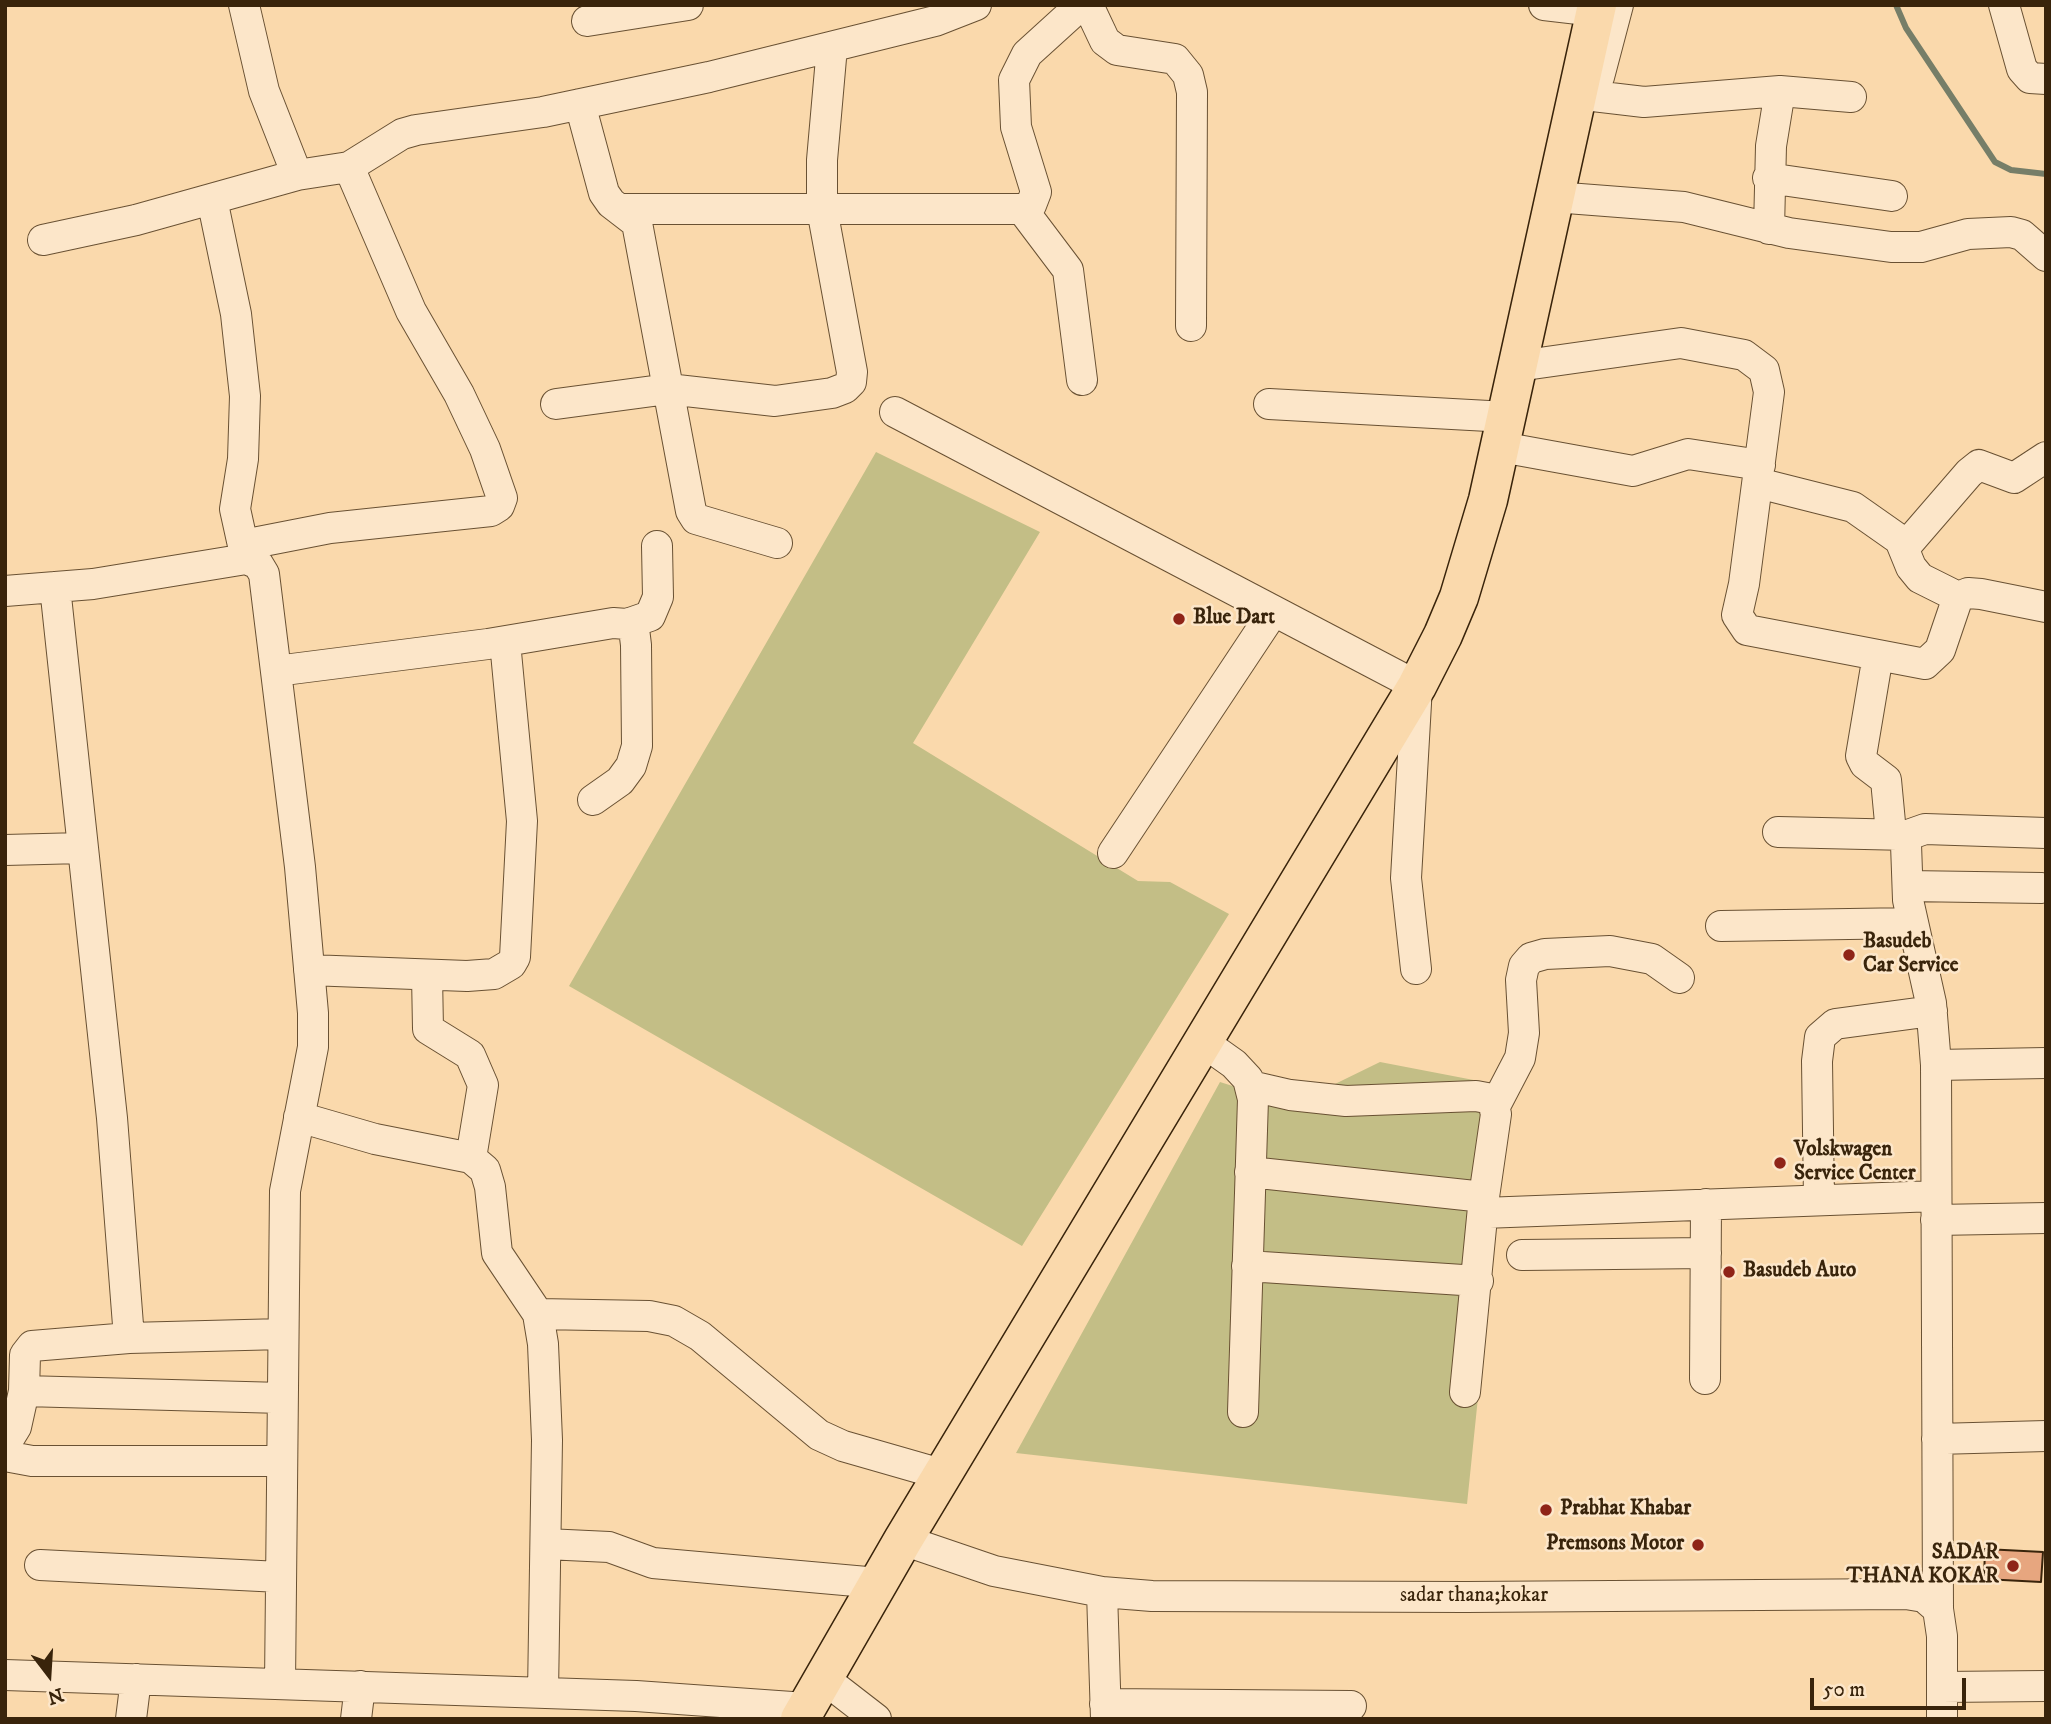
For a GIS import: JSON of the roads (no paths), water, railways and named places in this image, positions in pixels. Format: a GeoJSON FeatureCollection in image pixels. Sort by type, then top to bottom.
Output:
{"type":"FeatureCollection","features":[{"type":"Feature","properties":{"kind":"main road"},"geometry":{"type":"LineString","coordinates":[[810,1702],[903,1540],[1417,686],[1459,597],[1504,432],[1529,314],[1546,263],[1595,6]]}},
{"type":"Feature","properties":{"kind":"street"},"geometry":{"type":"LineString","coordinates":[[244,5],[264,91],[297,175]]}},
{"type":"Feature","properties":{"kind":"street"},"geometry":{"type":"LineString","coordinates":[[587,21],[688,5]]}},
{"type":"Feature","properties":{"kind":"street"},"geometry":{"type":"LineString","coordinates":[[43,240],[136,220],[297,175],[349,167],[402,134],[416,130],[579,104],[831,47],[903,17],[976,5]]}},
{"type":"Feature","properties":{"kind":"street"},"geometry":{"type":"LineString","coordinates":[[620,209],[1022,209],[1031,205],[1036,192],[1016,127],[1014,80],[1027,54],[1081,5]]}},
{"type":"Feature","properties":{"kind":"street"},"geometry":{"type":"LineString","coordinates":[[1088,5],[1105,41],[1117,50],[1175,59],[1188,75],[1192,92],[1191,326]]}},
{"type":"Feature","properties":{"kind":"street"},"geometry":{"type":"LineString","coordinates":[[1544,5],[1595,6]]}},
{"type":"Feature","properties":{"kind":"street"},"geometry":{"type":"LineString","coordinates":[[1529,314],[1546,288],[1618,5]]}},
{"type":"Feature","properties":{"kind":"street"},"geometry":{"type":"LineString","coordinates":[[2004,5],[2022,69],[2030,78],[2046,79]]}},
{"type":"Feature","properties":{"kind":"street"},"geometry":{"type":"LineString","coordinates":[[556,404],[668,389],[775,401],[832,393],[845,388],[851,382],[852,372],[822,209],[822,160],[831,47]]}},
{"type":"Feature","properties":{"kind":"street"},"geometry":{"type":"LineString","coordinates":[[1594,96],[1644,102],[1780,91],[1851,97]]}},
{"type":"Feature","properties":{"kind":"street"},"geometry":{"type":"LineString","coordinates":[[1769,229],[1768,178],[1780,91]]}},
{"type":"Feature","properties":{"kind":"street"},"geometry":{"type":"LineString","coordinates":[[579,104],[604,193],[611,203],[637,223],[688,498],[696,519],[777,543]]}},
{"type":"Feature","properties":{"kind":"street"},"geometry":{"type":"LineString","coordinates":[[5,591],[55,587],[244,552],[330,528],[491,511],[499,506],[502,498],[485,449],[459,394],[411,311],[349,167]]}},
{"type":"Feature","properties":{"kind":"street"},"geometry":{"type":"LineString","coordinates":[[1768,178],[1892,196]]}},
{"type":"Feature","properties":{"kind":"street"},"geometry":{"type":"LineString","coordinates":[[1567,198],[1684,207],[1769,229],[1905,247],[1922,247],[1968,234],[2011,232],[2022,235],[2046,256]]}},
{"type":"Feature","properties":{"kind":"street"},"geometry":{"type":"LineString","coordinates":[[212,199],[236,314],[245,396],[243,459],[234,509],[244,552],[258,564],[264,575],[309,970],[313,1047],[285,1191],[280,1461],[280,1684]]}},
{"type":"Feature","properties":{"kind":"street"},"geometry":{"type":"LineString","coordinates":[[1022,209],[1068,270],[1082,380]]}},
{"type":"Feature","properties":{"kind":"street"},"geometry":{"type":"LineString","coordinates":[[1518,366],[1681,343],[1744,355],[1757,362],[1768,382],[1759,474],[1737,615],[1747,630],[1925,664],[1935,657],[1958,597],[1968,593],[1981,594],[2046,607]]}},
{"type":"Feature","properties":{"kind":"street"},"geometry":{"type":"LineString","coordinates":[[1269,404],[1504,432],[1633,471],[1688,454],[1759,474],[1853,507],[1900,540],[1911,567],[1920,578],[1958,597]]}},
{"type":"Feature","properties":{"kind":"street"},"geometry":{"type":"LineString","coordinates":[[895,412],[1417,686],[1406,877],[1416,968]]}},
{"type":"Feature","properties":{"kind":"street"},"geometry":{"type":"LineString","coordinates":[[1905,547],[1979,465],[2014,478],[2046,457]]}},
{"type":"Feature","properties":{"kind":"street"},"geometry":{"type":"LineString","coordinates":[[276,671],[505,642],[613,623],[627,624],[650,616],[658,597],[657,546]]}},
{"type":"Feature","properties":{"kind":"street"},"geometry":{"type":"LineString","coordinates":[[55,587],[112,1118],[129,1338]]}},
{"type":"Feature","properties":{"kind":"street"},"geometry":{"type":"LineString","coordinates":[[1113,853],[1273,612]]}},
{"type":"Feature","properties":{"kind":"street"},"geometry":{"type":"LineString","coordinates":[[593,800],[620,781],[631,766],[637,746],[636,645],[634,629],[627,624]]}},
{"type":"Feature","properties":{"kind":"street"},"geometry":{"type":"LineString","coordinates":[[309,970],[427,975],[494,974],[503,971],[516,957],[522,821],[505,642]]}},
{"type":"Feature","properties":{"kind":"street"},"geometry":{"type":"LineString","coordinates":[[1878,655],[1861,756],[1865,764],[1886,780],[1899,834],[1913,923],[1932,1011],[1936,1065],[1938,1609],[1942,1636],[1942,1719]]}},
{"type":"Feature","properties":{"kind":"street"},"geometry":{"type":"LineString","coordinates":[[1778,832],[1899,834],[1925,829],[2046,833]]}},
{"type":"Feature","properties":{"kind":"street"},"geometry":{"type":"LineString","coordinates":[[5,850],[82,848]]}},
{"type":"Feature","properties":{"kind":"street"},"geometry":{"type":"LineString","coordinates":[[1908,886],[2042,888]]}},
{"type":"Feature","properties":{"kind":"street"},"geometry":{"type":"LineString","coordinates":[[1721,926],[1913,923]]}},
{"type":"Feature","properties":{"kind":"street"},"geometry":{"type":"LineString","coordinates":[[1465,1392],[1495,1106],[1520,1058],[1524,1033],[1521,981],[1524,966],[1531,958],[1545,954],[1611,951],[1652,959],[1679,978]]}},
{"type":"Feature","properties":{"kind":"street"},"geometry":{"type":"LineString","coordinates":[[427,975],[428,1029],[470,1055],[482,1084],[471,1158]]}},
{"type":"Feature","properties":{"kind":"street"},"geometry":{"type":"LineString","coordinates":[[1819,1200],[1817,1061],[1820,1037],[1835,1024],[1932,1011]]}},
{"type":"Feature","properties":{"kind":"street"},"geometry":{"type":"LineString","coordinates":[[1203,1042],[1234,1064],[1251,1086],[1243,1412]]}},
{"type":"Feature","properties":{"kind":"street"},"geometry":{"type":"LineString","coordinates":[[1936,1065],[2046,1063]]}},
{"type":"Feature","properties":{"kind":"street"},"geometry":{"type":"LineString","coordinates":[[1251,1086],[1290,1095],[1346,1101],[1485,1096],[1492,1099],[1495,1106]]}},
{"type":"Feature","properties":{"kind":"street"},"geometry":{"type":"LineString","coordinates":[[299,1116],[375,1139],[471,1158],[485,1170],[490,1186],[497,1254],[538,1314],[543,1343],[547,1440],[543,1693]]}},
{"type":"Feature","properties":{"kind":"street"},"geometry":{"type":"LineString","coordinates":[[1250,1172],[1483,1205],[1706,1205],[1819,1200],[2046,1218]]}},
{"type":"Feature","properties":{"kind":"street"},"geometry":{"type":"LineString","coordinates":[[1705,1379],[1706,1205]]}},
{"type":"Feature","properties":{"kind":"street"},"geometry":{"type":"LineString","coordinates":[[1522,1255],[1706,1253]]}},
{"type":"Feature","properties":{"kind":"street"},"geometry":{"type":"LineString","coordinates":[[1247,1266],[1478,1282]]}},
{"type":"Feature","properties":{"kind":"street"},"geometry":{"type":"LineString","coordinates":[[538,1314],[649,1316],[674,1321],[700,1336],[819,1435],[843,1446],[944,1475]]}},
{"type":"Feature","properties":{"kind":"street"},"geometry":{"type":"LineString","coordinates":[[5,1445],[16,1427],[24,1391],[24,1355],[19,1344],[283,1334]]}},
{"type":"Feature","properties":{"kind":"street"},"geometry":{"type":"LineString","coordinates":[[24,1391],[282,1398]]}},
{"type":"Feature","properties":{"kind":"street"},"geometry":{"type":"LineString","coordinates":[[1937,1439],[2046,1436]]}},
{"type":"Feature","properties":{"kind":"street"},"geometry":{"type":"LineString","coordinates":[[5,1456],[58,1462],[280,1461]]}},
{"type":"Feature","properties":{"kind":"street","name":"sadar thana;kokar"},"geometry":{"type":"LineString","coordinates":[[903,1540],[994,1571],[1102,1592],[1152,1596],[1906,1594],[1924,1597],[1938,1609]]}},
{"type":"Feature","properties":{"kind":"street"},"geometry":{"type":"LineString","coordinates":[[546,1544],[609,1548],[667,1564],[878,1583]]}},
{"type":"Feature","properties":{"kind":"street"},"geometry":{"type":"LineString","coordinates":[[40,1565],[280,1577]]}},
{"type":"Feature","properties":{"kind":"street"},"geometry":{"type":"LineString","coordinates":[[1102,1592],[1105,1711],[1351,1706]]}},
{"type":"Feature","properties":{"kind":"street"},"geometry":{"type":"LineString","coordinates":[[5,1675],[543,1693],[636,1707],[810,1702],[876,1719]]}},
{"type":"Feature","properties":{"kind":"street"},"geometry":{"type":"LineString","coordinates":[[131,1719],[136,1679]]}},
{"type":"Feature","properties":{"kind":"street"},"geometry":{"type":"LineString","coordinates":[[356,1719],[360,1686]]}},
{"type":"Feature","properties":{"kind":"street"},"geometry":{"type":"LineString","coordinates":[[1942,1687],[2046,1686]]}},
{"type":"Feature","properties":{"kind":"waterway"},"geometry":{"type":"LineString","coordinates":[[1896,5],[1906,28],[1995,162],[2011,170],[2046,174]]}},
{"type":"Feature","properties":{"kind":"place","name":"Blue Dart"},"geometry":{"type":"Point","coordinates":[1179,619]}},
{"type":"Feature","properties":{"kind":"place","name":"Basudeb Car Service"},"geometry":{"type":"Point","coordinates":[1849,955]}},
{"type":"Feature","properties":{"kind":"place","name":"Volskwagen Service Center"},"geometry":{"type":"Point","coordinates":[1780,1163]}},
{"type":"Feature","properties":{"kind":"place","name":"Basudeb Auto"},"geometry":{"type":"Point","coordinates":[1729,1272]}},
{"type":"Feature","properties":{"kind":"place","name":"Prabhat Khabar"},"geometry":{"type":"Point","coordinates":[1546,1510]}},
{"type":"Feature","properties":{"kind":"place","name":"Premsons Motor"},"geometry":{"type":"Point","coordinates":[1698,1545]}},
{"type":"Feature","properties":{"kind":"place","name":"SADAR THANA KOKAR"},"geometry":{"type":"Point","coordinates":[2013,1566]}}]}
